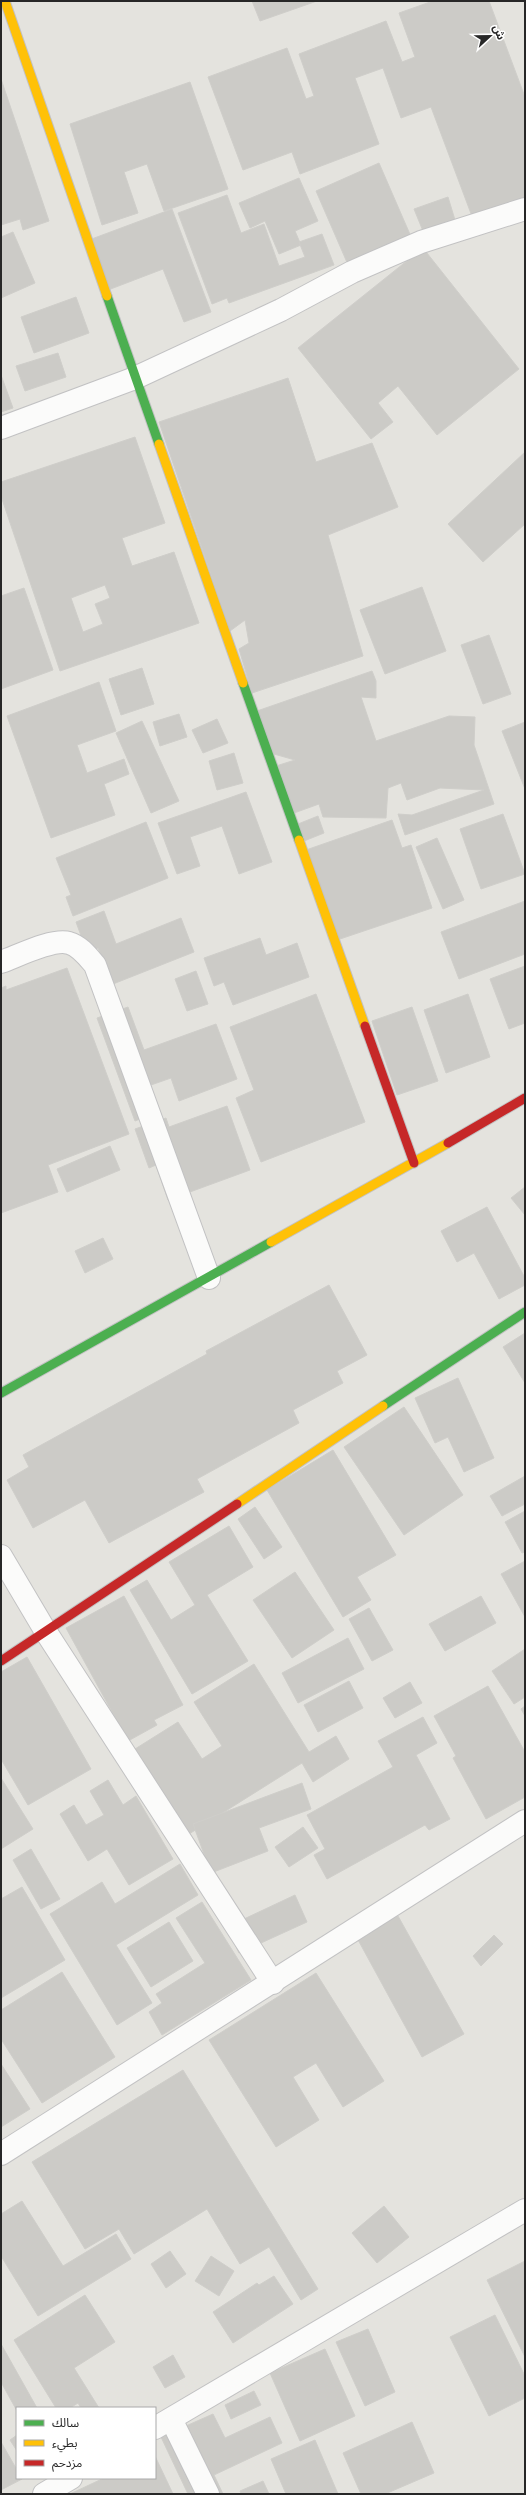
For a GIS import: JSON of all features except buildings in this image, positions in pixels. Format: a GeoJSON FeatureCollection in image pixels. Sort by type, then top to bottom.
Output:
{"type":"FeatureCollection","features":[{"type":"Feature","properties":{"kind":"street"},"geometry":{"type":"LineString","coordinates":[[5,1],[135,378],[414,1163]]}},
{"type":"Feature","properties":{"kind":"street"},"geometry":{"type":"LineString","coordinates":[[1,428],[135,378],[281,310],[352,272],[421,242],[525,209]]}},
{"type":"Feature","properties":{"kind":"street"},"geometry":{"type":"LineString","coordinates":[[1,962],[56,942],[70,943],[82,950],[95,965],[209,1278]]}},
{"type":"Feature","properties":{"kind":"street"},"geometry":{"type":"LineString","coordinates":[[1,1393],[524,1102]]}},
{"type":"Feature","properties":{"kind":"street"},"geometry":{"type":"LineString","coordinates":[[1,1661],[525,1312]]}},
{"type":"Feature","properties":{"kind":"street"},"geometry":{"type":"LineString","coordinates":[[1,1556],[46,1632],[273,1983]]}},
{"type":"Feature","properties":{"kind":"street"},"geometry":{"type":"LineString","coordinates":[[1,2154],[273,1983],[525,1821]]}},
{"type":"Feature","properties":{"kind":"street"},"geometry":{"type":"LineString","coordinates":[[208,2494],[163,2424],[525,2210]]}},
{"type":"Feature","properties":{"kind":"street"},"geometry":{"type":"LineString","coordinates":[[44,2494],[69,2479]]}},
{"type":"Feature","properties":{"kind":"traffic: fast"},"geometry":{"type":"LineString","coordinates":[[107,296],[159,444]]}},
{"type":"Feature","properties":{"kind":"traffic: fast"},"geometry":{"type":"LineString","coordinates":[[243,683],[299,840]]}},
{"type":"Feature","properties":{"kind":"traffic: fast"},"geometry":{"type":"LineString","coordinates":[[1,1393],[271,1242]]}},
{"type":"Feature","properties":{"kind":"traffic: fast"},"geometry":{"type":"LineString","coordinates":[[383,1406],[525,1312]]}},
{"type":"Feature","properties":{"kind":"traffic: slow"},"geometry":{"type":"LineString","coordinates":[[5,1],[107,296]]}},
{"type":"Feature","properties":{"kind":"traffic: slow"},"geometry":{"type":"LineString","coordinates":[[159,444],[243,683]]}},
{"type":"Feature","properties":{"kind":"traffic: slow"},"geometry":{"type":"LineString","coordinates":[[299,840],[365,1026]]}},
{"type":"Feature","properties":{"kind":"traffic: slow"},"geometry":{"type":"LineString","coordinates":[[271,1242],[448,1143]]}},
{"type":"Feature","properties":{"kind":"traffic: slow"},"geometry":{"type":"LineString","coordinates":[[237,1504],[383,1406]]}},
{"type":"Feature","properties":{"kind":"traffic: jam"},"geometry":{"type":"LineString","coordinates":[[365,1026],[414,1163]]}},
{"type":"Feature","properties":{"kind":"traffic: jam"},"geometry":{"type":"LineString","coordinates":[[448,1143],[525,1098]]}},
{"type":"Feature","properties":{"kind":"traffic: jam"},"geometry":{"type":"LineString","coordinates":[[1,1661],[237,1504]]}}]}
